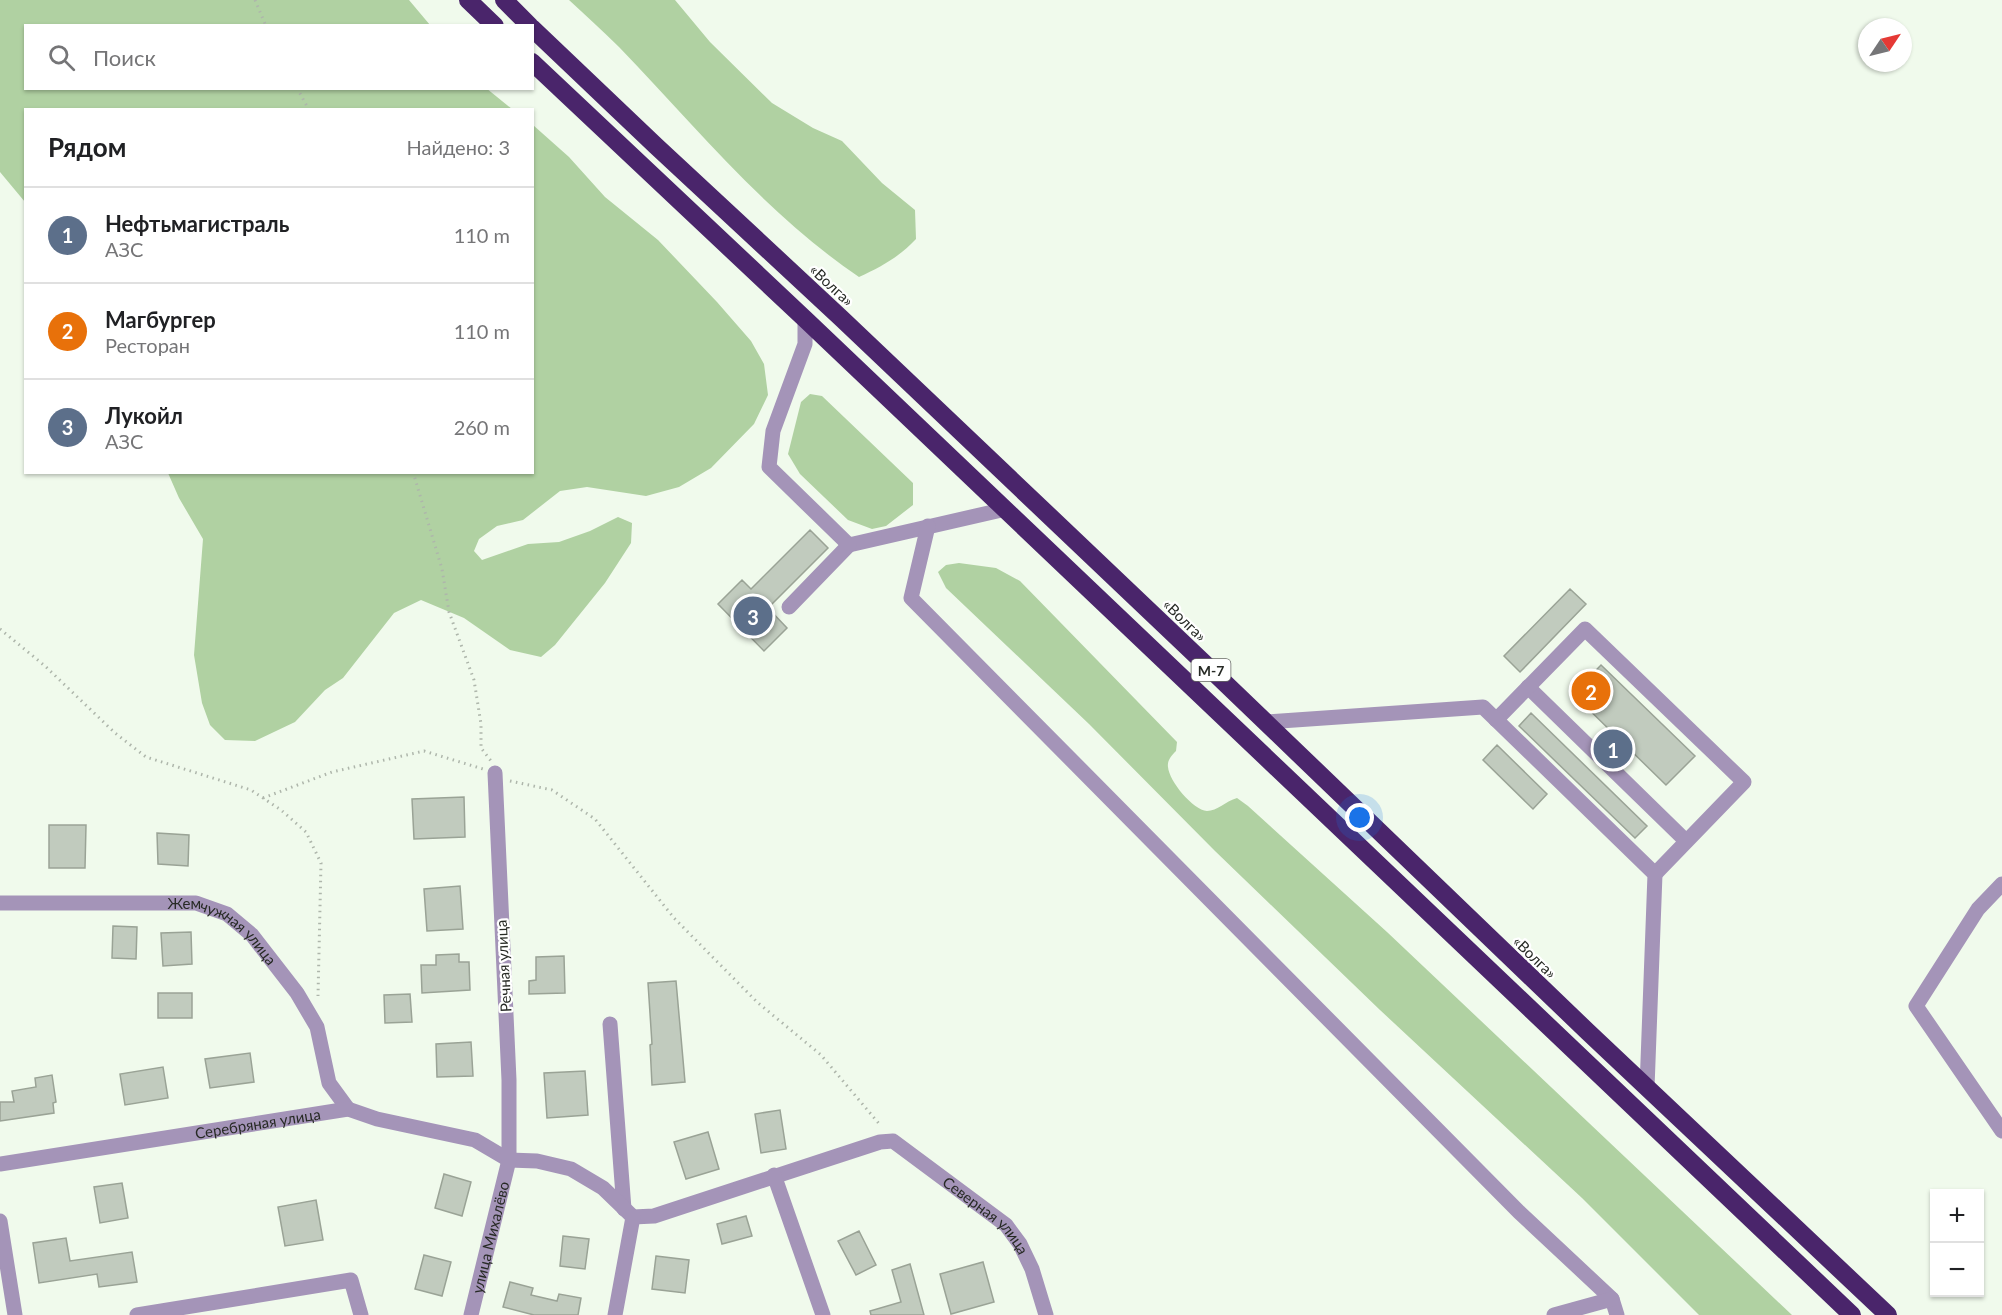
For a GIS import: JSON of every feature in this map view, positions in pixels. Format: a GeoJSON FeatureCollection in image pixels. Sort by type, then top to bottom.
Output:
{"type":"FeatureCollection","features":[{"type":"Feature","properties":{"kind":"highway"},"geometry":{"type":"LineString","coordinates":[[468,0],[493,24]]}},
{"type":"Feature","properties":{"kind":"highway","name":"«Волга»"},"geometry":{"type":"LineString","coordinates":[[504,0],[528,24]]}},
{"type":"Feature","properties":{"kind":"highway","name":"«Волга»"},"geometry":{"type":"LineString","coordinates":[[534,30],[850,326],[1647,1088],[1888,1315]]}},
{"type":"Feature","properties":{"kind":"highway","name":"М-7"},"geometry":{"type":"LineString","coordinates":[[534,64],[1852,1315]]}},
{"type":"Feature","properties":{"kind":"street"},"geometry":{"type":"LineString","coordinates":[[805,319],[805,344],[773,431],[769,467],[849,545]]}},
{"type":"Feature","properties":{"kind":"street"},"geometry":{"type":"LineString","coordinates":[[789,607],[849,545],[1005,509]]}},
{"type":"Feature","properties":{"kind":"street"},"geometry":{"type":"LineString","coordinates":[[928,526],[911,598],[1519,1212],[1612,1299],[1617,1315]]}},
{"type":"Feature","properties":{"kind":"street"},"geometry":{"type":"LineString","coordinates":[[1496,720],[1585,628],[1743,782],[1655,874],[1647,1088]]}},
{"type":"Feature","properties":{"kind":"street"},"geometry":{"type":"LineString","coordinates":[[1528,687],[1686,841]]}},
{"type":"Feature","properties":{"kind":"street"},"geometry":{"type":"LineString","coordinates":[[1266,722],[1483,707],[1655,874]]}},
{"type":"Feature","properties":{"kind":"street","name":"Речная улица"},"geometry":{"type":"LineString","coordinates":[[495,773],[509,1080],[509,1160]]}},
{"type":"Feature","properties":{"kind":"street"},"geometry":{"type":"LineString","coordinates":[[2002,884],[1978,909],[1916,1006],[2002,1131]]}},
{"type":"Feature","properties":{"kind":"street","name":"Жемчужная улица"},"geometry":{"type":"LineString","coordinates":[[0,903],[195,903],[227,914],[252,935],[297,993],[317,1026],[330,1083],[348,1109]]}},
{"type":"Feature","properties":{"kind":"street"},"geometry":{"type":"LineString","coordinates":[[610,1024],[628,1213],[615,1315]]}},
{"type":"Feature","properties":{"kind":"street","name":"Серебряная улица"},"geometry":{"type":"LineString","coordinates":[[0,1164],[348,1109],[377,1119],[475,1140],[509,1160]]}},
{"type":"Feature","properties":{"kind":"street"},"geometry":{"type":"LineString","coordinates":[[509,1160],[537,1161],[571,1169],[603,1188],[628,1213],[654,1215],[880,1142],[893,1141]]}},
{"type":"Feature","properties":{"kind":"street","name":"Северная улица"},"geometry":{"type":"LineString","coordinates":[[893,1141],[1006,1226],[1020,1244],[1032,1269],[1046,1315]]}},
{"type":"Feature","properties":{"kind":"street","name":"улица Михалёво"},"geometry":{"type":"LineString","coordinates":[[471,1315],[509,1160]]}},
{"type":"Feature","properties":{"kind":"street"},"geometry":{"type":"LineString","coordinates":[[774,1175],[823,1315]]}},
{"type":"Feature","properties":{"kind":"street"},"geometry":{"type":"LineString","coordinates":[[0,1221],[15,1315]]}},
{"type":"Feature","properties":{"kind":"street"},"geometry":{"type":"LineString","coordinates":[[137,1315],[351,1280],[361,1315]]}},
{"type":"Feature","properties":{"kind":"street"},"geometry":{"type":"LineString","coordinates":[[1554,1315],[1612,1299]]}},
{"type":"Feature","properties":{"kind":"path"},"geometry":{"type":"LineString","coordinates":[[255,0],[265,24]]}},
{"type":"Feature","properties":{"kind":"path"},"geometry":{"type":"LineString","coordinates":[[298,90],[308,108]]}},
{"type":"Feature","properties":{"kind":"path"},"geometry":{"type":"LineString","coordinates":[[414,474],[442,568],[449,612],[474,680],[481,724],[481,748],[488,755],[495,773]]}},
{"type":"Feature","properties":{"kind":"path"},"geometry":{"type":"LineString","coordinates":[[0,629],[45,666],[114,733],[146,757],[251,790],[281,810],[306,832],[321,863],[317,1026]]}},
{"type":"Feature","properties":{"kind":"path"},"geometry":{"type":"LineString","coordinates":[[263,798],[332,772],[424,751],[495,773],[507,780],[552,790],[595,819],[674,918],[757,1002],[820,1055],[893,1141]]}},
{"type":"Feature","properties":{"kind":"green space"},"geometry":{"type":"Polygon","coordinates":[[[0,0],[409,0],[429,24],[24,24],[24,90],[488,90],[511,108],[24,108],[24,201],[0,172],[0,0]]]}},
{"type":"Feature","properties":{"kind":"green space"},"geometry":{"type":"Polygon","coordinates":[[[569,0],[675,0],[710,42],[772,103],[813,128],[842,141],[882,183],[915,210],[916,239],[889,261],[859,277],[793,226],[762,198],[619,47],[569,0]]]}},
{"type":"Feature","properties":{"kind":"green space"},"geometry":{"type":"Polygon","coordinates":[[[534,126],[569,157],[605,197],[658,240],[751,341],[764,364],[768,395],[754,424],[711,468],[679,487],[646,496],[587,487],[560,491],[523,520],[497,526],[479,539],[474,551],[482,560],[528,544],[559,542],[590,531],[618,517],[632,523],[631,543],[605,583],[555,645],[541,657],[510,650],[464,618],[421,600],[394,613],[343,678],[325,690],[295,722],[255,741],[225,740],[210,725],[202,703],[194,655],[203,539],[179,498],[168,474],[534,474],[534,126]]]}},
{"type":"Feature","properties":{"kind":"green space"},"geometry":{"type":"Polygon","coordinates":[[[810,394],[822,396],[913,483],[913,505],[886,526],[872,529],[848,520],[800,474],[788,454],[801,402],[810,394]]]}},
{"type":"Feature","properties":{"kind":"green space"},"geometry":{"type":"Polygon","coordinates":[[[959,563],[996,568],[1020,581],[1177,742],[1176,751],[1169,760],[1169,773],[1183,794],[1195,806],[1207,811],[1237,798],[1248,806],[1387,932],[1792,1315],[1699,1315],[1582,1198],[1380,1010],[1215,851],[1089,724],[946,588],[938,572],[946,565],[959,563]]]}},
{"type":"Feature","properties":{"kind":"building"},"geometry":{"type":"Polygon","coordinates":[[[810,530],[828,548],[768,608],[787,628],[764,651],[718,604],[742,580],[751,589],[810,530]]]}},
{"type":"Feature","properties":{"kind":"building"},"geometry":{"type":"Polygon","coordinates":[[[1570,589],[1586,604],[1520,672],[1504,656],[1570,589]]]}},
{"type":"Feature","properties":{"kind":"building"},"geometry":{"type":"Polygon","coordinates":[[[1601,665],[1695,756],[1666,785],[1573,694],[1601,665]]]}},
{"type":"Feature","properties":{"kind":"building"},"geometry":{"type":"Polygon","coordinates":[[[1531,713],[1647,826],[1635,838],[1519,726],[1531,713]]]}},
{"type":"Feature","properties":{"kind":"building"},"geometry":{"type":"Polygon","coordinates":[[[1497,745],[1547,794],[1533,809],[1483,760],[1497,745]]]}},
{"type":"Feature","properties":{"kind":"building"},"geometry":{"type":"Polygon","coordinates":[[[464,797],[465,837],[414,839],[412,799],[464,797]]]}},
{"type":"Feature","properties":{"kind":"building"},"geometry":{"type":"Polygon","coordinates":[[[49,825],[86,825],[85,868],[49,868],[49,825]]]}},
{"type":"Feature","properties":{"kind":"building"},"geometry":{"type":"Polygon","coordinates":[[[157,833],[189,835],[188,866],[158,864],[157,833]]]}},
{"type":"Feature","properties":{"kind":"building"},"geometry":{"type":"Polygon","coordinates":[[[460,886],[463,929],[427,931],[424,889],[460,886]]]}},
{"type":"Feature","properties":{"kind":"building"},"geometry":{"type":"Polygon","coordinates":[[[113,926],[137,927],[136,959],[112,958],[113,926]]]}},
{"type":"Feature","properties":{"kind":"building"},"geometry":{"type":"Polygon","coordinates":[[[191,932],[192,964],[163,966],[161,933],[191,932]]]}},
{"type":"Feature","properties":{"kind":"building"},"geometry":{"type":"Polygon","coordinates":[[[459,954],[459,962],[469,962],[470,990],[422,993],[421,965],[436,965],[436,955],[459,954]]]}},
{"type":"Feature","properties":{"kind":"building"},"geometry":{"type":"Polygon","coordinates":[[[564,956],[565,993],[529,994],[529,981],[536,980],[536,957],[564,956]]]}},
{"type":"Feature","properties":{"kind":"building"},"geometry":{"type":"Polygon","coordinates":[[[676,981],[685,1082],[652,1085],[648,983],[676,981]]]}},
{"type":"Feature","properties":{"kind":"building"},"geometry":{"type":"Polygon","coordinates":[[[158,993],[192,993],[192,1018],[158,1018],[158,993]]]}},
{"type":"Feature","properties":{"kind":"building"},"geometry":{"type":"Polygon","coordinates":[[[410,994],[412,1022],[385,1023],[384,995],[410,994]]]}},
{"type":"Feature","properties":{"kind":"building"},"geometry":{"type":"Polygon","coordinates":[[[471,1042],[473,1076],[437,1077],[436,1044],[471,1042]]]}},
{"type":"Feature","properties":{"kind":"building"},"geometry":{"type":"Polygon","coordinates":[[[250,1053],[254,1082],[210,1088],[205,1059],[250,1053]]]}},
{"type":"Feature","properties":{"kind":"building"},"geometry":{"type":"Polygon","coordinates":[[[163,1067],[168,1098],[125,1105],[120,1074],[163,1067]]]}},
{"type":"Feature","properties":{"kind":"building"},"geometry":{"type":"Polygon","coordinates":[[[585,1071],[588,1115],[547,1118],[544,1073],[585,1071]]]}},
{"type":"Feature","properties":{"kind":"building"},"geometry":{"type":"Polygon","coordinates":[[[52,1075],[56,1102],[53,1103],[54,1113],[0,1121],[0,1102],[14,1102],[12,1091],[36,1087],[35,1078],[52,1075]]]}},
{"type":"Feature","properties":{"kind":"building"},"geometry":{"type":"Polygon","coordinates":[[[780,1110],[786,1149],[761,1153],[755,1114],[780,1110]]]}},
{"type":"Feature","properties":{"kind":"building"},"geometry":{"type":"Polygon","coordinates":[[[708,1132],[719,1169],[686,1179],[674,1142],[708,1132]]]}},
{"type":"Feature","properties":{"kind":"building"},"geometry":{"type":"Polygon","coordinates":[[[444,1174],[471,1182],[462,1216],[435,1208],[444,1174]]]}},
{"type":"Feature","properties":{"kind":"building"},"geometry":{"type":"Polygon","coordinates":[[[122,1183],[128,1218],[100,1223],[94,1187],[122,1183]]]}},
{"type":"Feature","properties":{"kind":"building"},"geometry":{"type":"Polygon","coordinates":[[[316,1200],[323,1240],[285,1246],[278,1207],[316,1200]]]}},
{"type":"Feature","properties":{"kind":"building"},"geometry":{"type":"Polygon","coordinates":[[[746,1216],[752,1236],[722,1244],[717,1224],[746,1216]]]}},
{"type":"Feature","properties":{"kind":"building"},"geometry":{"type":"Polygon","coordinates":[[[859,1231],[876,1265],[856,1275],[838,1241],[859,1231]]]}},
{"type":"Feature","properties":{"kind":"building"},"geometry":{"type":"Polygon","coordinates":[[[563,1236],[589,1239],[585,1269],[560,1266],[563,1236]]]}},
{"type":"Feature","properties":{"kind":"building"},"geometry":{"type":"Polygon","coordinates":[[[66,1238],[70,1261],[132,1252],[137,1282],[99,1287],[97,1274],[39,1283],[33,1243],[66,1238]]]}},
{"type":"Feature","properties":{"kind":"building"},"geometry":{"type":"Polygon","coordinates":[[[424,1255],[451,1262],[442,1296],[415,1289],[424,1255]]]}},
{"type":"Feature","properties":{"kind":"building"},"geometry":{"type":"Polygon","coordinates":[[[656,1256],[689,1260],[685,1293],[652,1289],[656,1256]]]}},
{"type":"Feature","properties":{"kind":"building"},"geometry":{"type":"Polygon","coordinates":[[[983,1262],[994,1302],[951,1314],[940,1274],[983,1262]]]}},
{"type":"Feature","properties":{"kind":"building"},"geometry":{"type":"Polygon","coordinates":[[[910,1264],[924,1315],[871,1315],[870,1311],[901,1302],[892,1270],[910,1264]]]}},
{"type":"Feature","properties":{"kind":"building"},"geometry":{"type":"Polygon","coordinates":[[[510,1282],[533,1288],[531,1295],[557,1301],[559,1294],[581,1298],[578,1315],[534,1315],[503,1307],[510,1282]]]}},
{"type":"Feature","properties":{"kind":"place","name":"Лукойл"},"geometry":{"type":"Point","coordinates":[753,616]}},
{"type":"Feature","properties":{"kind":"place","name":"Магбургер"},"geometry":{"type":"Point","coordinates":[1591,691]}},
{"type":"Feature","properties":{"kind":"place","name":"Нефтьмагистраль"},"geometry":{"type":"Point","coordinates":[1613,749]}}]}
